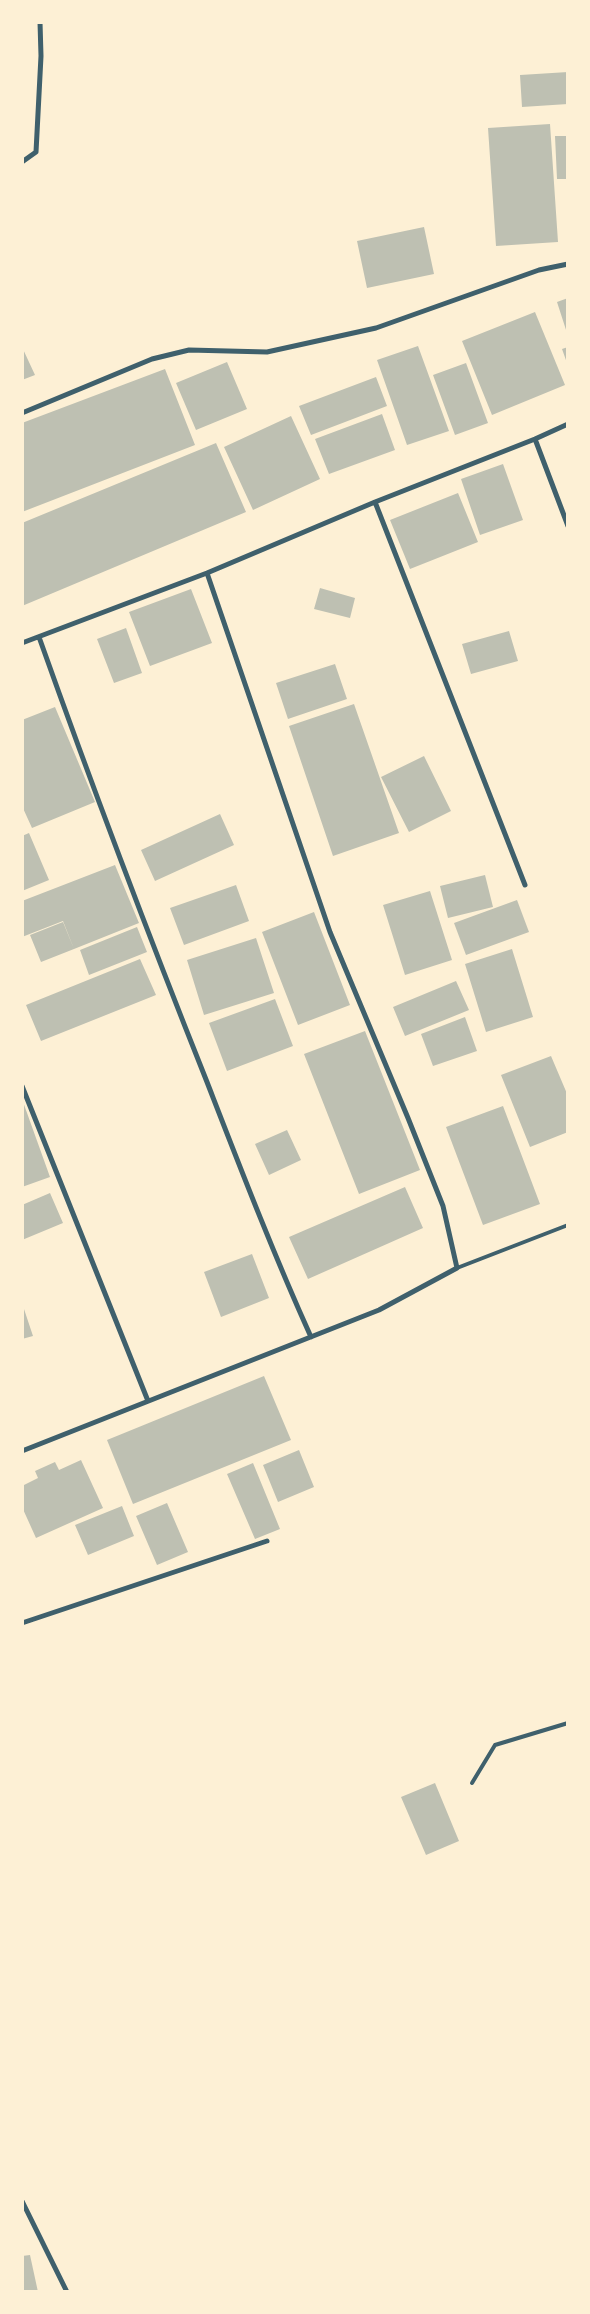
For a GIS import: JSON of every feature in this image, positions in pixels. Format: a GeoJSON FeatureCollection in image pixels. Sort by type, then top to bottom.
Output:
{"type":"FeatureCollection","features":[{"type":"Feature","properties":{"kind":"street"},"geometry":{"type":"LineString","coordinates":[[22,162],[36,152],[41,56],[40,22]]}},
{"type":"Feature","properties":{"kind":"street"},"geometry":{"type":"LineString","coordinates":[[22,413],[152,359],[189,350],[267,352],[367,330],[539,270],[568,264]]}},
{"type":"Feature","properties":{"kind":"street"},"geometry":{"type":"LineString","coordinates":[[22,644],[207,573],[374,502],[535,439],[568,424]]}},
{"type":"Feature","properties":{"kind":"street"},"geometry":{"type":"LineString","coordinates":[[535,439],[568,526]]}},
{"type":"Feature","properties":{"kind":"street"},"geometry":{"type":"LineString","coordinates":[[374,502],[525,884]]}},
{"type":"Feature","properties":{"kind":"street"},"geometry":{"type":"LineString","coordinates":[[22,1451],[379,1310],[457,1268],[443,1206],[330,932],[207,573]]}},
{"type":"Feature","properties":{"kind":"street"},"geometry":{"type":"LineString","coordinates":[[39,637],[83,761],[191,1042],[284,1279],[311,1337]]}},
{"type":"Feature","properties":{"kind":"street"},"geometry":{"type":"LineString","coordinates":[[22,1086],[148,1401]]}},
{"type":"Feature","properties":{"kind":"street"},"geometry":{"type":"LineString","coordinates":[[22,1623],[267,1541]]}},
{"type":"Feature","properties":{"kind":"street"},"geometry":{"type":"LineString","coordinates":[[22,2201],[67,2292]]}},
{"type":"Feature","properties":{"kind":"lane"},"geometry":{"type":"LineString","coordinates":[[457,1268],[568,1225]]}},
{"type":"Feature","properties":{"kind":"lane"},"geometry":{"type":"LineString","coordinates":[[472,1783],[495,1745],[568,1723]]}},
{"type":"Feature","properties":{"kind":"building"},"geometry":{"type":"Polygon","coordinates":[[[568,72],[568,104],[522,107],[520,75],[568,72]]]}},
{"type":"Feature","properties":{"kind":"building"},"geometry":{"type":"Polygon","coordinates":[[[550,124],[558,242],[496,246],[488,128],[550,124]]]}},
{"type":"Feature","properties":{"kind":"building"},"geometry":{"type":"Polygon","coordinates":[[[555,136],[568,136],[568,179],[557,179],[555,136]]]}},
{"type":"Feature","properties":{"kind":"building"},"geometry":{"type":"Polygon","coordinates":[[[424,227],[434,274],[367,288],[357,241],[424,227]]]}},
{"type":"Feature","properties":{"kind":"building"},"geometry":{"type":"Polygon","coordinates":[[[568,298],[568,333],[567,333],[557,302],[568,298]]]}},
{"type":"Feature","properties":{"kind":"building"},"geometry":{"type":"Polygon","coordinates":[[[535,312],[565,385],[492,415],[462,341],[535,312]]]}},
{"type":"Feature","properties":{"kind":"building"},"geometry":{"type":"Polygon","coordinates":[[[418,346],[449,431],[407,445],[377,360],[418,346]]]}},
{"type":"Feature","properties":{"kind":"building"},"geometry":{"type":"Polygon","coordinates":[[[22,347],[35,375],[22,380],[22,347]]]}},
{"type":"Feature","properties":{"kind":"building"},"geometry":{"type":"Polygon","coordinates":[[[568,347],[568,363],[567,363],[562,349],[568,347]]]}},
{"type":"Feature","properties":{"kind":"building"},"geometry":{"type":"Polygon","coordinates":[[[227,362],[247,409],[196,430],[176,383],[227,362]]]}},
{"type":"Feature","properties":{"kind":"building"},"geometry":{"type":"Polygon","coordinates":[[[466,363],[488,423],[455,435],[433,375],[466,363]]]}},
{"type":"Feature","properties":{"kind":"building"},"geometry":{"type":"Polygon","coordinates":[[[165,369],[195,445],[22,512],[22,423],[165,369]]]}},
{"type":"Feature","properties":{"kind":"building"},"geometry":{"type":"Polygon","coordinates":[[[376,377],[387,406],[311,435],[299,406],[376,377]]]}},
{"type":"Feature","properties":{"kind":"building"},"geometry":{"type":"Polygon","coordinates":[[[382,414],[395,450],[329,474],[315,439],[382,414]]]}},
{"type":"Feature","properties":{"kind":"building"},"geometry":{"type":"Polygon","coordinates":[[[291,416],[320,479],[253,510],[224,447],[291,416]]]}},
{"type":"Feature","properties":{"kind":"building"},"geometry":{"type":"Polygon","coordinates":[[[216,443],[246,512],[22,606],[22,523],[216,443]]]}},
{"type":"Feature","properties":{"kind":"building"},"geometry":{"type":"Polygon","coordinates":[[[503,464],[523,520],[480,535],[461,479],[503,464]]]}},
{"type":"Feature","properties":{"kind":"building"},"geometry":{"type":"Polygon","coordinates":[[[458,493],[478,542],[410,569],[390,520],[458,493]]]}},
{"type":"Feature","properties":{"kind":"building"},"geometry":{"type":"Polygon","coordinates":[[[320,588],[355,598],[350,618],[314,609],[320,588]]]}},
{"type":"Feature","properties":{"kind":"building"},"geometry":{"type":"Polygon","coordinates":[[[191,589],[212,643],[150,666],[129,612],[191,589]]]}},
{"type":"Feature","properties":{"kind":"building"},"geometry":{"type":"Polygon","coordinates":[[[126,628],[142,673],[114,683],[97,639],[126,628]]]}},
{"type":"Feature","properties":{"kind":"building"},"geometry":{"type":"Polygon","coordinates":[[[509,631],[518,661],[471,674],[462,644],[509,631]]]}},
{"type":"Feature","properties":{"kind":"building"},"geometry":{"type":"Polygon","coordinates":[[[335,664],[347,699],[288,719],[276,683],[335,664]]]}},
{"type":"Feature","properties":{"kind":"building"},"geometry":{"type":"Polygon","coordinates":[[[354,704],[399,833],[333,856],[289,726],[354,704]]]}},
{"type":"Feature","properties":{"kind":"building"},"geometry":{"type":"Polygon","coordinates":[[[55,707],[95,802],[32,828],[22,806],[22,720],[55,707]]]}},
{"type":"Feature","properties":{"kind":"building"},"geometry":{"type":"Polygon","coordinates":[[[424,756],[451,811],[409,832],[381,777],[424,756]]]}},
{"type":"Feature","properties":{"kind":"building"},"geometry":{"type":"Polygon","coordinates":[[[220,814],[234,845],[155,881],[141,850],[220,814]]]}},
{"type":"Feature","properties":{"kind":"building"},"geometry":{"type":"Polygon","coordinates":[[[29,833],[49,880],[22,891],[22,836],[29,833]]]}},
{"type":"Feature","properties":{"kind":"building"},"geometry":{"type":"Polygon","coordinates":[[[115,865],[139,923],[74,949],[63,921],[22,937],[22,901],[115,865]]]}},
{"type":"Feature","properties":{"kind":"building"},"geometry":{"type":"Polygon","coordinates":[[[485,875],[493,907],[448,918],[440,886],[485,875]]]}},
{"type":"Feature","properties":{"kind":"building"},"geometry":{"type":"Polygon","coordinates":[[[236,885],[249,921],[184,945],[170,908],[236,885]]]}},
{"type":"Feature","properties":{"kind":"building"},"geometry":{"type":"Polygon","coordinates":[[[430,891],[452,960],[405,975],[383,905],[430,891]]]}},
{"type":"Feature","properties":{"kind":"building"},"geometry":{"type":"Polygon","coordinates":[[[517,900],[529,932],[466,955],[454,923],[517,900]]]}},
{"type":"Feature","properties":{"kind":"building"},"geometry":{"type":"Polygon","coordinates":[[[314,912],[350,1005],[298,1025],[262,932],[314,912]]]}},
{"type":"Feature","properties":{"kind":"building"},"geometry":{"type":"Polygon","coordinates":[[[63,922],[74,949],[41,962],[30,935],[63,922]]]}},
{"type":"Feature","properties":{"kind":"building"},"geometry":{"type":"Polygon","coordinates":[[[137,927],[147,952],[89,975],[80,950],[137,927]]]}},
{"type":"Feature","properties":{"kind":"building"},"geometry":{"type":"Polygon","coordinates":[[[256,938],[274,993],[204,1015],[187,960],[256,938]]]}},
{"type":"Feature","properties":{"kind":"building"},"geometry":{"type":"Polygon","coordinates":[[[512,949],[533,1017],[486,1032],[465,964],[512,949]]]}},
{"type":"Feature","properties":{"kind":"building"},"geometry":{"type":"Polygon","coordinates":[[[140,959],[156,995],[41,1041],[26,1005],[140,959]]]}},
{"type":"Feature","properties":{"kind":"building"},"geometry":{"type":"Polygon","coordinates":[[[456,981],[469,1010],[405,1036],[393,1007],[456,981]]]}},
{"type":"Feature","properties":{"kind":"building"},"geometry":{"type":"Polygon","coordinates":[[[275,999],[293,1046],[227,1071],[209,1023],[275,999]]]}},
{"type":"Feature","properties":{"kind":"building"},"geometry":{"type":"Polygon","coordinates":[[[465,1017],[477,1051],[433,1066],[421,1034],[465,1017]]]}},
{"type":"Feature","properties":{"kind":"building"},"geometry":{"type":"Polygon","coordinates":[[[365,1031],[420,1170],[359,1194],[304,1054],[365,1031]]]}},
{"type":"Feature","properties":{"kind":"building"},"geometry":{"type":"Polygon","coordinates":[[[551,1056],[568,1096],[568,1132],[530,1147],[501,1075],[551,1056]]]}},
{"type":"Feature","properties":{"kind":"building"},"geometry":{"type":"Polygon","coordinates":[[[22,1099],[50,1177],[22,1187],[22,1099]]]}},
{"type":"Feature","properties":{"kind":"building"},"geometry":{"type":"Polygon","coordinates":[[[503,1106],[540,1204],[483,1225],[446,1127],[503,1106]]]}},
{"type":"Feature","properties":{"kind":"building"},"geometry":{"type":"Polygon","coordinates":[[[287,1130],[301,1160],[269,1175],[255,1144],[287,1130]]]}},
{"type":"Feature","properties":{"kind":"building"},"geometry":{"type":"Polygon","coordinates":[[[405,1187],[423,1228],[308,1279],[289,1237],[405,1187]]]}},
{"type":"Feature","properties":{"kind":"building"},"geometry":{"type":"Polygon","coordinates":[[[50,1193],[63,1223],[22,1240],[22,1205],[50,1193]]]}},
{"type":"Feature","properties":{"kind":"building"},"geometry":{"type":"Polygon","coordinates":[[[252,1254],[269,1298],[221,1317],[204,1272],[252,1254]]]}},
{"type":"Feature","properties":{"kind":"building"},"geometry":{"type":"Polygon","coordinates":[[[22,1303],[33,1336],[22,1339],[22,1303]]]}},
{"type":"Feature","properties":{"kind":"building"},"geometry":{"type":"Polygon","coordinates":[[[264,1376],[291,1440],[133,1504],[107,1440],[264,1376]]]}},
{"type":"Feature","properties":{"kind":"building"},"geometry":{"type":"Polygon","coordinates":[[[299,1450],[314,1487],[278,1502],[263,1465],[299,1450]]]}},
{"type":"Feature","properties":{"kind":"building"},"geometry":{"type":"Polygon","coordinates":[[[81,1460],[103,1508],[36,1538],[22,1507],[22,1486],[38,1478],[35,1471],[55,1462],[59,1470],[81,1460]]]}},
{"type":"Feature","properties":{"kind":"building"},"geometry":{"type":"Polygon","coordinates":[[[253,1463],[280,1529],[255,1539],[227,1474],[253,1463]]]}},
{"type":"Feature","properties":{"kind":"building"},"geometry":{"type":"Polygon","coordinates":[[[167,1503],[188,1552],[157,1565],[136,1516],[167,1503]]]}},
{"type":"Feature","properties":{"kind":"building"},"geometry":{"type":"Polygon","coordinates":[[[122,1506],[134,1536],[88,1555],[75,1525],[122,1506]]]}},
{"type":"Feature","properties":{"kind":"building"},"geometry":{"type":"Polygon","coordinates":[[[435,1783],[459,1841],[426,1855],[401,1797],[435,1783]]]}},
{"type":"Feature","properties":{"kind":"building"},"geometry":{"type":"Polygon","coordinates":[[[30,2255],[38,2292],[22,2292],[22,2256],[30,2255]]]}}]}
